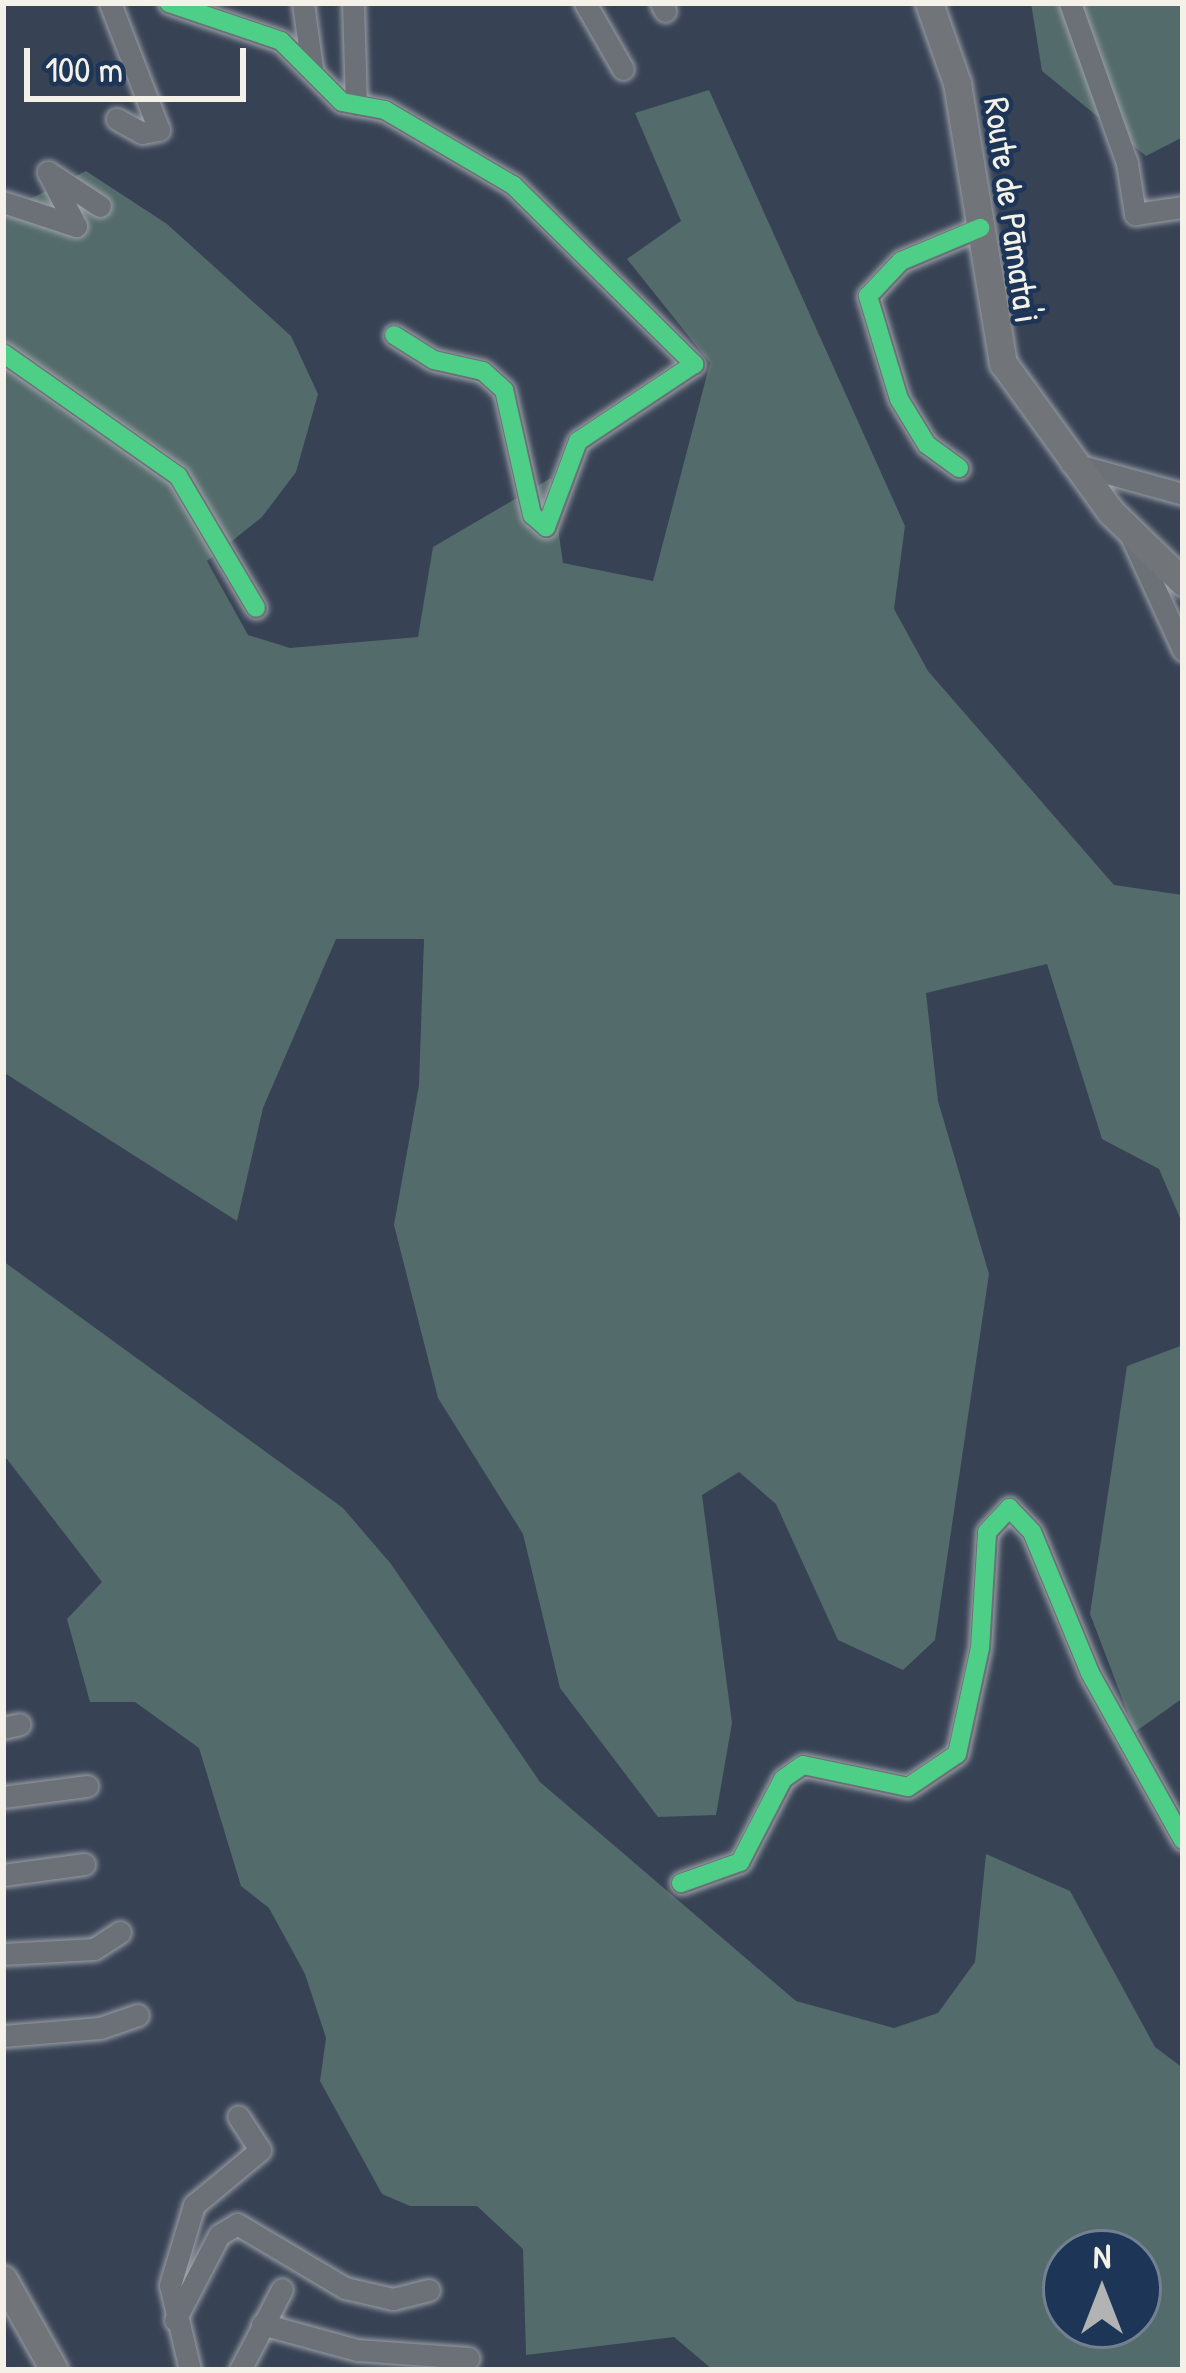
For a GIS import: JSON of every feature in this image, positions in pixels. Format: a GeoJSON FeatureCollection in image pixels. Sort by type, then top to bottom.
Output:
{"type":"FeatureCollection","features":[{"type":"Feature","properties":{"kind":"main road","name":"Route de Pāmata'i"},"geometry":{"type":"LineString","coordinates":[[929,3],[958,82],[1003,364],[1071,464],[1129,532],[1183,583]]}},
{"type":"Feature","properties":{"kind":"main road"},"geometry":{"type":"LineString","coordinates":[[3,2279],[54,2370]]}},
{"type":"Feature","properties":{"kind":"street"},"geometry":{"type":"LineString","coordinates":[[110,3],[159,130],[142,134],[117,119]]}},
{"type":"Feature","properties":{"kind":"street"},"geometry":{"type":"LineString","coordinates":[[169,3],[261,31],[312,68],[330,94],[402,119],[545,209],[694,364],[578,441],[545,527],[532,515],[503,390],[483,371],[434,360],[394,335]]}},
{"type":"Feature","properties":{"kind":"street"},"geometry":{"type":"LineString","coordinates":[[304,3],[312,68]]}},
{"type":"Feature","properties":{"kind":"street"},"geometry":{"type":"LineString","coordinates":[[353,3],[356,105]]}},
{"type":"Feature","properties":{"kind":"street"},"geometry":{"type":"LineString","coordinates":[[585,3],[623,69]]}},
{"type":"Feature","properties":{"kind":"street"},"geometry":{"type":"LineString","coordinates":[[1070,3],[1125,155],[1135,214],[1183,207]]}},
{"type":"Feature","properties":{"kind":"street"},"geometry":{"type":"LineString","coordinates":[[3,202],[76,226],[48,172],[100,206]]}},
{"type":"Feature","properties":{"kind":"street"},"geometry":{"type":"LineString","coordinates":[[959,468],[927,446],[898,399],[881,364],[871,287],[901,261],[980,228]]}},
{"type":"Feature","properties":{"kind":"street"},"geometry":{"type":"LineString","coordinates":[[3,353],[178,476],[256,608]]}},
{"type":"Feature","properties":{"kind":"street"},"geometry":{"type":"LineString","coordinates":[[1071,464],[1183,494]]}},
{"type":"Feature","properties":{"kind":"street"},"geometry":{"type":"LineString","coordinates":[[1129,532],[1183,650]]}},
{"type":"Feature","properties":{"kind":"street"},"geometry":{"type":"LineString","coordinates":[[681,1883],[740,1862],[783,1779],[803,1765],[908,1787],[957,1754],[980,1648],[987,1532],[1009,1508],[1032,1532],[1090,1673],[1183,1840]]}},
{"type":"Feature","properties":{"kind":"street"},"geometry":{"type":"LineString","coordinates":[[3,1797],[87,1786]]}},
{"type":"Feature","properties":{"kind":"street"},"geometry":{"type":"LineString","coordinates":[[3,1875],[84,1864]]}},
{"type":"Feature","properties":{"kind":"street"},"geometry":{"type":"LineString","coordinates":[[3,1954],[94,1949],[120,1932]]}},
{"type":"Feature","properties":{"kind":"street"},"geometry":{"type":"LineString","coordinates":[[3,2036],[100,2028],[137,2015]]}},
{"type":"Feature","properties":{"kind":"street"},"geometry":{"type":"LineString","coordinates":[[190,2370],[170,2285],[194,2205],[260,2150],[238,2116]]}},
{"type":"Feature","properties":{"kind":"street"},"geometry":{"type":"LineString","coordinates":[[175,2320],[219,2235],[237,2224],[345,2288],[393,2299],[429,2290]]}},
{"type":"Feature","properties":{"kind":"street"},"geometry":{"type":"LineString","coordinates":[[240,2370],[282,2289]]}},
{"type":"Feature","properties":{"kind":"street"},"geometry":{"type":"LineString","coordinates":[[262,2324],[358,2350],[469,2358]]}},
{"type":"Feature","properties":{"kind":"green space"},"geometry":{"type":"Polygon","coordinates":[[[1031,3],[1183,3],[1183,137],[1146,156],[1042,71],[1031,3]]]}},
{"type":"Feature","properties":{"kind":"green space"},"geometry":{"type":"Polygon","coordinates":[[[709,90],[905,526],[894,609],[928,671],[1114,885],[1183,895],[1183,1225],[1159,1169],[1102,1139],[1047,964],[926,993],[938,1101],[989,1274],[935,1640],[903,1670],[838,1640],[776,1504],[739,1472],[702,1495],[732,1723],[716,1815],[658,1817],[560,1688],[523,1534],[438,1398],[394,1225],[419,1085],[424,939],[336,939],[263,1108],[237,1221],[3,1072],[3,191],[22,203],[86,171],[167,224],[291,336],[318,394],[296,472],[262,517],[207,561],[248,635],[290,648],[418,637],[433,547],[551,478],[563,563],[653,581],[710,363],[627,259],[681,221],[635,113],[709,90]]]}},
{"type":"Feature","properties":{"kind":"green space"},"geometry":{"type":"Polygon","coordinates":[[[3,1261],[343,1508],[391,1564],[540,1782],[796,2001],[894,2028],[938,2013],[975,1962],[986,1854],[1070,1891],[1155,2047],[1183,2068],[1183,2370],[713,2370],[674,2337],[526,2355],[523,2249],[477,2206],[410,2206],[382,2194],[320,2081],[326,2038],[305,1974],[269,1908],[241,1886],[199,1748],[135,1702],[90,1702],[67,1619],[102,1582],[3,1454],[3,1261]]]}},
{"type":"Feature","properties":{"kind":"green space"},"geometry":{"type":"Polygon","coordinates":[[[1183,1345],[1183,1698],[1135,1732],[1090,1614],[1127,1366],[1183,1345]]]}},
{"type":"Feature","properties":{"kind":"cycle path"},"geometry":{"type":"LineString","coordinates":[[169,3],[281,41],[342,102],[385,110],[513,185],[694,364],[578,441],[546,527],[532,515],[504,390],[483,371],[434,360],[394,335]]}},
{"type":"Feature","properties":{"kind":"cycle path"},"geometry":{"type":"LineString","coordinates":[[959,468],[927,445],[899,399],[868,296],[901,261],[980,228]]}},
{"type":"Feature","properties":{"kind":"cycle path"},"geometry":{"type":"LineString","coordinates":[[3,353],[178,476],[256,608]]}},
{"type":"Feature","properties":{"kind":"cycle path"},"geometry":{"type":"LineString","coordinates":[[681,1883],[740,1862],[783,1779],[803,1765],[908,1787],[957,1754],[980,1648],[987,1532],[1009,1508],[1032,1532],[1090,1673],[1183,1840]]}}]}
